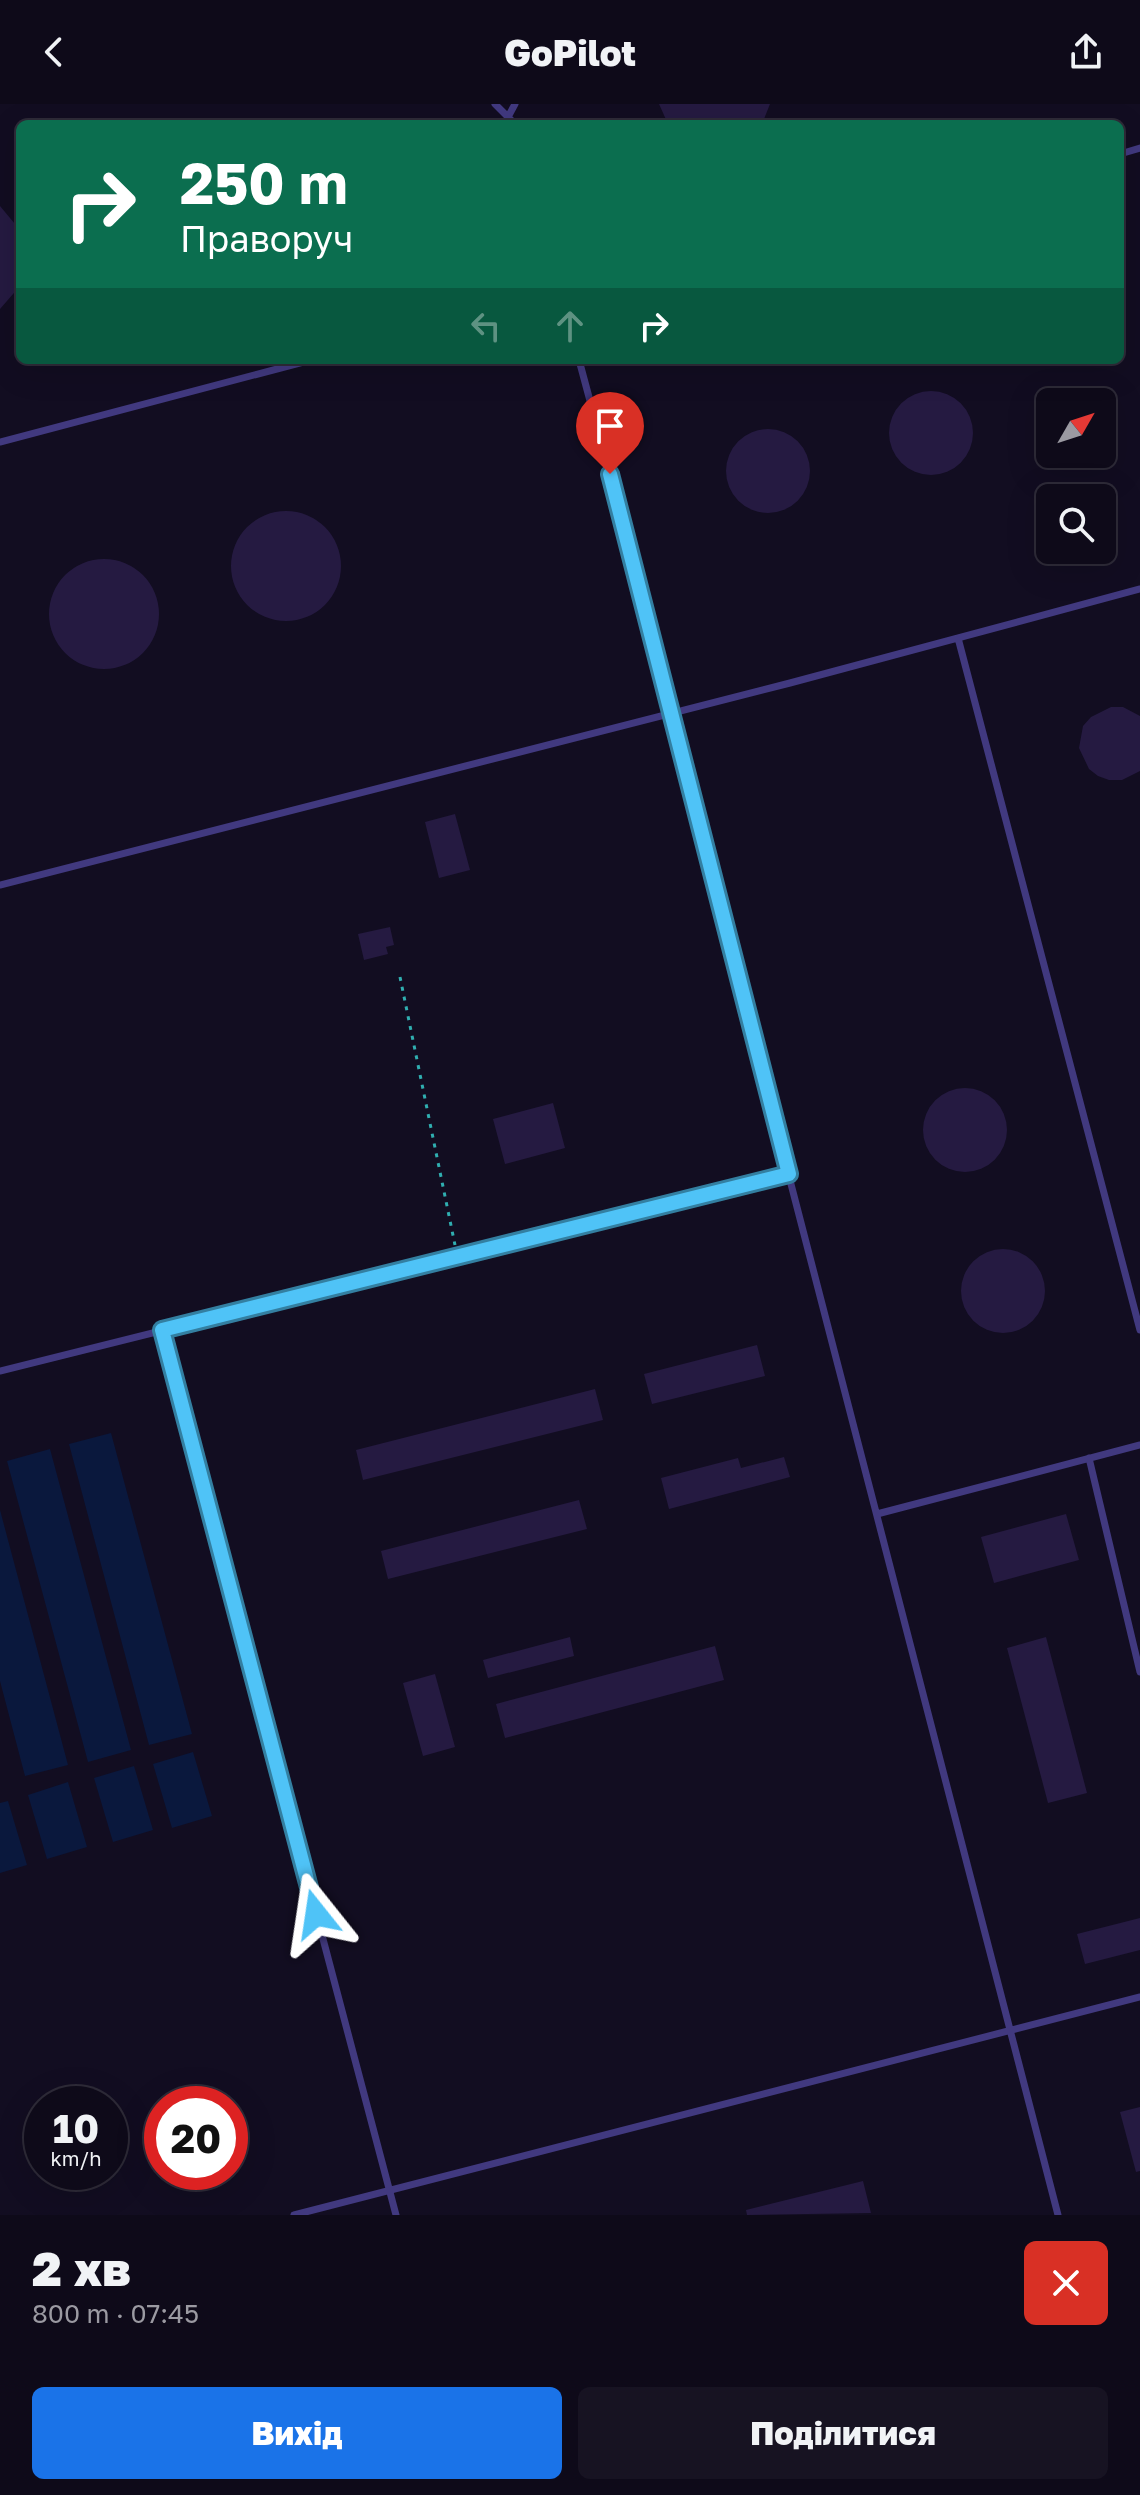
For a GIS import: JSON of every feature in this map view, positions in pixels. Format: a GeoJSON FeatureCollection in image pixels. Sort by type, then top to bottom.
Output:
{"type":"FeatureCollection","features":[{"type":"Feature","properties":{"kind":"lane"},"geometry":{"type":"LineString","coordinates":[[495,104],[511,120]]}},
{"type":"Feature","properties":{"kind":"lane"},"geometry":{"type":"LineString","coordinates":[[508,117],[515,104]]}},
{"type":"Feature","properties":{"kind":"lane"},"geometry":{"type":"LineString","coordinates":[[0,442],[296,364]]}},
{"type":"Feature","properties":{"kind":"lane"},"geometry":{"type":"LineString","coordinates":[[580,364],[656,646],[669,713],[1058,2215]]}},
{"type":"Feature","properties":{"kind":"lane"},"geometry":{"type":"LineString","coordinates":[[0,885],[1140,589]]}},
{"type":"Feature","properties":{"kind":"lane"},"geometry":{"type":"LineString","coordinates":[[958,638],[1140,1330]]}},
{"type":"Feature","properties":{"kind":"lane"},"geometry":{"type":"LineString","coordinates":[[0,1371],[789,1174]]}},
{"type":"Feature","properties":{"kind":"lane"},"geometry":{"type":"LineString","coordinates":[[162,1330],[396,2215]]}},
{"type":"Feature","properties":{"kind":"lane"},"geometry":{"type":"LineString","coordinates":[[877,1514],[1140,1445]]}},
{"type":"Feature","properties":{"kind":"lane"},"geometry":{"type":"LineString","coordinates":[[1089,1458],[1140,1672]]}},
{"type":"Feature","properties":{"kind":"lane"},"geometry":{"type":"LineString","coordinates":[[294,2215],[1140,1997]]}},
{"type":"Feature","properties":{"kind":"path"},"geometry":{"type":"LineString","coordinates":[[400,977],[457,1257]]}},
{"type":"Feature","properties":{"kind":"water"},"geometry":{"type":"Polygon","coordinates":[[[111,1433],[192,1734],[149,1745],[69,1444],[111,1433]]]}},
{"type":"Feature","properties":{"kind":"water"},"geometry":{"type":"Polygon","coordinates":[[[50,1449],[131,1750],[88,1762],[7,1461],[50,1449]]]}},
{"type":"Feature","properties":{"kind":"water"},"geometry":{"type":"Polygon","coordinates":[[[0,1510],[68,1765],[25,1776],[0,1681],[0,1510]]]}},
{"type":"Feature","properties":{"kind":"water"},"geometry":{"type":"Polygon","coordinates":[[[193,1752],[212,1816],[172,1828],[153,1764],[193,1752]]]}},
{"type":"Feature","properties":{"kind":"water"},"geometry":{"type":"Polygon","coordinates":[[[134,1766],[153,1830],[113,1842],[94,1778],[134,1766]]]}},
{"type":"Feature","properties":{"kind":"water"},"geometry":{"type":"Polygon","coordinates":[[[68,1782],[87,1847],[47,1859],[28,1795],[68,1782]]]}},
{"type":"Feature","properties":{"kind":"water"},"geometry":{"type":"Polygon","coordinates":[[[8,1801],[27,1865],[0,1873],[0,1803],[8,1801]]]}},
{"type":"Feature","properties":{"kind":"building"},"geometry":{"type":"Polygon","coordinates":[[[659,104],[770,104],[764,120],[666,120],[659,104]]]}},
{"type":"Feature","properties":{"kind":"building"},"geometry":{"type":"Polygon","coordinates":[[[0,206],[16,225],[16,291],[0,309],[0,206]]]}},
{"type":"Feature","properties":{"kind":"building"},"geometry":{"type":"Polygon","coordinates":[[[931,391],[947,394],[961,403],[970,417],[973,433],[970,449],[961,463],[947,472],[931,475],[915,472],[901,463],[892,449],[889,433],[892,417],[901,403],[915,394],[931,391]]]}},
{"type":"Feature","properties":{"kind":"building"},"geometry":{"type":"Polygon","coordinates":[[[768,429],[784,432],[798,441],[807,455],[810,471],[807,487],[798,501],[784,510],[768,513],[752,510],[738,501],[729,487],[726,471],[729,455],[738,441],[752,432],[768,429]]]}},
{"type":"Feature","properties":{"kind":"building"},"geometry":{"type":"Polygon","coordinates":[[[286,511],[307,515],[325,527],[337,545],[341,566],[337,587],[325,605],[307,617],[286,621],[265,617],[247,605],[235,587],[231,566],[235,545],[247,527],[265,515],[286,511]]]}},
{"type":"Feature","properties":{"kind":"building"},"geometry":{"type":"Polygon","coordinates":[[[104,559],[125,563],[143,575],[155,593],[159,614],[155,635],[143,653],[125,665],[104,669],[83,665],[65,653],[53,635],[49,614],[53,593],[65,575],[83,563],[104,559]]]}},
{"type":"Feature","properties":{"kind":"building"},"geometry":{"type":"Polygon","coordinates":[[[1111,707],[1123,707],[1140,716],[1140,771],[1122,780],[1098,776],[1089,769],[1079,748],[1083,726],[1091,717],[1111,707]]]}},
{"type":"Feature","properties":{"kind":"building"},"geometry":{"type":"Polygon","coordinates":[[[455,814],[470,870],[439,878],[425,822],[455,814]]]}},
{"type":"Feature","properties":{"kind":"building"},"geometry":{"type":"Polygon","coordinates":[[[390,927],[394,945],[386,947],[388,954],[364,960],[358,934],[390,927]]]}},
{"type":"Feature","properties":{"kind":"building"},"geometry":{"type":"Polygon","coordinates":[[[965,1088],[981,1091],[995,1100],[1004,1114],[1007,1130],[1004,1146],[995,1160],[981,1169],[965,1172],[949,1169],[935,1160],[926,1146],[923,1130],[926,1114],[935,1100],[949,1091],[965,1088]]]}},
{"type":"Feature","properties":{"kind":"building"},"geometry":{"type":"Polygon","coordinates":[[[553,1103],[565,1148],[505,1164],[493,1119],[553,1103]]]}},
{"type":"Feature","properties":{"kind":"building"},"geometry":{"type":"Polygon","coordinates":[[[1003,1249],[1019,1252],[1033,1261],[1042,1275],[1045,1291],[1042,1307],[1033,1321],[1019,1330],[1003,1333],[987,1330],[973,1321],[964,1307],[961,1291],[964,1275],[973,1261],[987,1252],[1003,1249]]]}},
{"type":"Feature","properties":{"kind":"building"},"geometry":{"type":"Polygon","coordinates":[[[757,1345],[765,1376],[652,1404],[644,1374],[757,1345]]]}},
{"type":"Feature","properties":{"kind":"building"},"geometry":{"type":"Polygon","coordinates":[[[595,1389],[603,1420],[363,1480],[356,1450],[595,1389]]]}},
{"type":"Feature","properties":{"kind":"building"},"geometry":{"type":"Polygon","coordinates":[[[784,1457],[790,1477],[669,1509],[661,1478],[738,1458],[741,1468],[784,1457]]]}},
{"type":"Feature","properties":{"kind":"building"},"geometry":{"type":"Polygon","coordinates":[[[579,1500],[587,1529],[388,1579],[381,1551],[579,1500]]]}},
{"type":"Feature","properties":{"kind":"building"},"geometry":{"type":"Polygon","coordinates":[[[1066,1514],[1079,1560],[994,1583],[981,1537],[1066,1514]]]}},
{"type":"Feature","properties":{"kind":"building"},"geometry":{"type":"Polygon","coordinates":[[[570,1637],[574,1656],[488,1678],[483,1660],[570,1637]]]}},
{"type":"Feature","properties":{"kind":"building"},"geometry":{"type":"Polygon","coordinates":[[[1046,1637],[1087,1793],[1048,1803],[1007,1648],[1046,1637]]]}},
{"type":"Feature","properties":{"kind":"building"},"geometry":{"type":"Polygon","coordinates":[[[715,1646],[724,1680],[505,1738],[496,1704],[715,1646]]]}},
{"type":"Feature","properties":{"kind":"building"},"geometry":{"type":"Polygon","coordinates":[[[435,1674],[455,1747],[423,1756],[403,1683],[435,1674]]]}},
{"type":"Feature","properties":{"kind":"building"},"geometry":{"type":"Polygon","coordinates":[[[1140,1918],[1140,1950],[1085,1964],[1077,1934],[1140,1918]]]}},
{"type":"Feature","properties":{"kind":"building"},"geometry":{"type":"Polygon","coordinates":[[[1140,2107],[1140,2171],[1136,2172],[1120,2112],[1140,2107]]]}},
{"type":"Feature","properties":{"kind":"building"},"geometry":{"type":"Polygon","coordinates":[[[863,2181],[871,2213],[747,2215],[746,2210],[863,2181]]]}},
{"type":"Feature","properties":{"kind":"route"},"geometry":{"type":"LineString","coordinates":[[316,1914],[162,1330],[789,1174],[610,474]]}}]}
